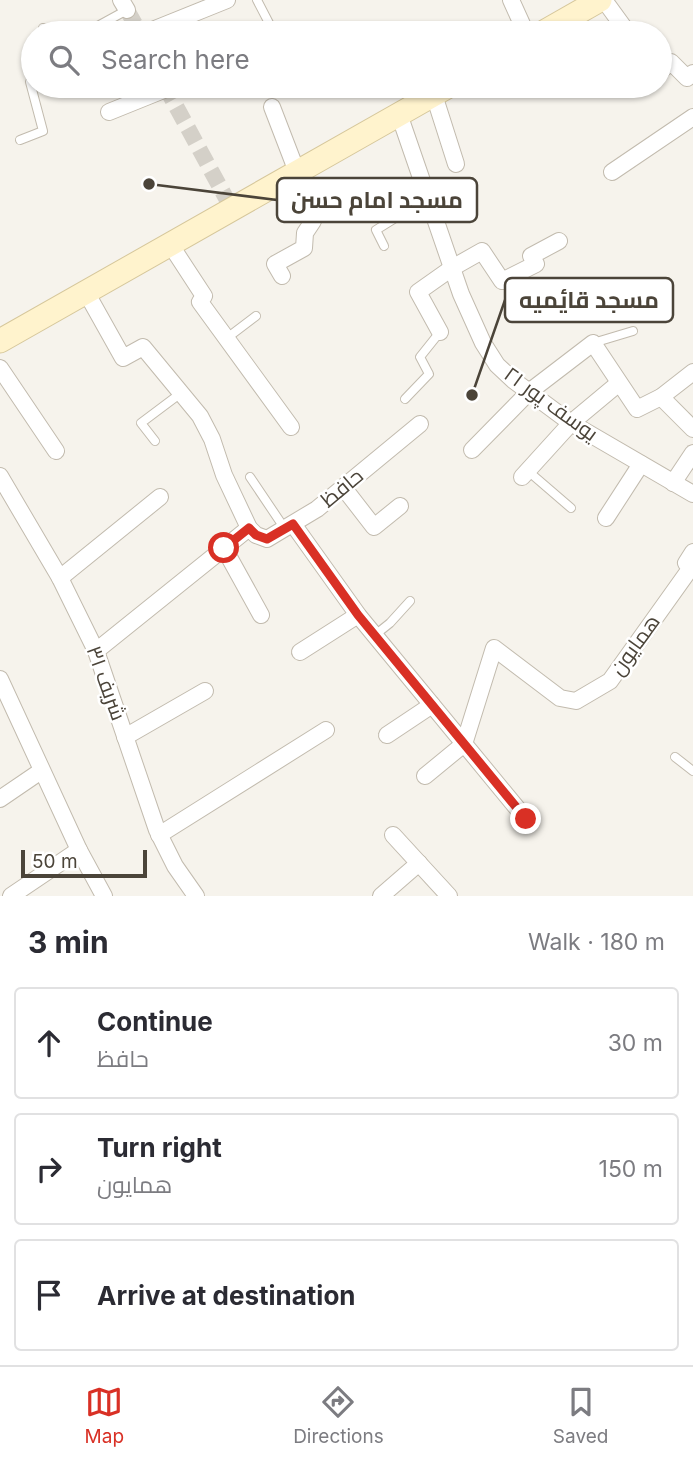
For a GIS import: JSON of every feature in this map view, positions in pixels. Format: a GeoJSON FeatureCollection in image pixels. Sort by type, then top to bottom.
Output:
{"type":"FeatureCollection","features":[{"type":"Feature","properties":{"kind":"main road"},"geometry":{"type":"LineString","coordinates":[[564,21],[602,0]]}},
{"type":"Feature","properties":{"kind":"main road"},"geometry":{"type":"LineString","coordinates":[[0,341],[428,98]]}},
{"type":"Feature","properties":{"kind":"street"},"geometry":{"type":"LineString","coordinates":[[175,21],[227,0]]}},
{"type":"Feature","properties":{"kind":"street"},"geometry":{"type":"LineString","coordinates":[[511,0],[521,21]]}},
{"type":"Feature","properties":{"kind":"street"},"geometry":{"type":"LineString","coordinates":[[602,0],[619,21]]}},
{"type":"Feature","properties":{"kind":"street"},"geometry":{"type":"LineString","coordinates":[[672,63],[687,78],[693,73]]}},
{"type":"Feature","properties":{"kind":"street"},"geometry":{"type":"LineString","coordinates":[[109,113],[145,98]]}},
{"type":"Feature","properties":{"kind":"street"},"geometry":{"type":"LineString","coordinates":[[444,98],[456,164]]}},
{"type":"Feature","properties":{"kind":"street"},"geometry":{"type":"LineString","coordinates":[[272,107],[293,174],[313,220],[305,233],[304,248],[275,264],[282,276]]}},
{"type":"Feature","properties":{"kind":"street","name":"یوسف پور ۲۱"},"geometry":{"type":"LineString","coordinates":[[399,114],[466,306],[490,355],[505,372],[571,423],[693,494]]}},
{"type":"Feature","properties":{"kind":"street"},"geometry":{"type":"LineString","coordinates":[[612,172],[693,117]]}},
{"type":"Feature","properties":{"kind":"street"},"geometry":{"type":"LineString","coordinates":[[440,332],[418,292],[482,251],[502,281],[536,264],[531,256],[559,241]]}},
{"type":"Feature","properties":{"kind":"street"},"geometry":{"type":"LineString","coordinates":[[170,244],[204,296],[200,302],[291,427]]}},
{"type":"Feature","properties":{"kind":"street"},"geometry":{"type":"LineString","coordinates":[[86,292],[123,358],[143,346],[207,426],[224,475],[249,528],[96,651]]}},
{"type":"Feature","properties":{"kind":"street"},"geometry":{"type":"LineString","coordinates":[[471,450],[529,391],[593,343],[637,409],[661,397],[693,372]]}},
{"type":"Feature","properties":{"kind":"street"},"geometry":{"type":"LineString","coordinates":[[0,368],[56,452]]}},
{"type":"Feature","properties":{"kind":"street"},"geometry":{"type":"LineString","coordinates":[[525,474],[571,423],[619,383]]}},
{"type":"Feature","properties":{"kind":"street"},"geometry":{"type":"LineString","coordinates":[[661,397],[693,429]]}},
{"type":"Feature","properties":{"kind":"street","name":"حافظ"},"geometry":{"type":"LineString","coordinates":[[249,528],[256,535],[267,539],[289,527],[317,509],[419,424]]}},
{"type":"Feature","properties":{"kind":"street"},"geometry":{"type":"LineString","coordinates":[[673,483],[693,453]]}},
{"type":"Feature","properties":{"kind":"street"},"geometry":{"type":"LineString","coordinates":[[606,518],[641,464]]}},
{"type":"Feature","properties":{"kind":"street","name":"شریف ۳۱"},"geometry":{"type":"LineString","coordinates":[[0,476],[60,578],[96,651],[159,835],[175,866],[196,896]]}},
{"type":"Feature","properties":{"kind":"street"},"geometry":{"type":"LineString","coordinates":[[343,487],[374,527],[400,506]]}},
{"type":"Feature","properties":{"kind":"street"},"geometry":{"type":"LineString","coordinates":[[60,578],[160,498]]}},
{"type":"Feature","properties":{"kind":"street"},"geometry":{"type":"LineString","coordinates":[[289,527],[526,819]]}},
{"type":"Feature","properties":{"kind":"street"},"geometry":{"type":"LineString","coordinates":[[224,548],[261,615]]}},
{"type":"Feature","properties":{"kind":"street","name":"همایون"},"geometry":{"type":"LineString","coordinates":[[464,744],[494,648],[560,698],[576,701],[610,681],[690,569],[686,563],[693,552]]}},
{"type":"Feature","properties":{"kind":"street"},"geometry":{"type":"LineString","coordinates":[[300,652],[358,615]]}},
{"type":"Feature","properties":{"kind":"street"},"geometry":{"type":"LineString","coordinates":[[0,679],[41,771],[104,896]]}},
{"type":"Feature","properties":{"kind":"street"},"geometry":{"type":"LineString","coordinates":[[125,737],[205,691]]}},
{"type":"Feature","properties":{"kind":"street"},"geometry":{"type":"LineString","coordinates":[[387,735],[432,705]]}},
{"type":"Feature","properties":{"kind":"street"},"geometry":{"type":"LineString","coordinates":[[159,835],[326,730]]}},
{"type":"Feature","properties":{"kind":"street"},"geometry":{"type":"LineString","coordinates":[[425,776],[464,744]]}},
{"type":"Feature","properties":{"kind":"street"},"geometry":{"type":"LineString","coordinates":[[0,799],[41,771]]}},
{"type":"Feature","properties":{"kind":"street"},"geometry":{"type":"LineString","coordinates":[[393,835],[449,896]]}},
{"type":"Feature","properties":{"kind":"street"},"geometry":{"type":"LineString","coordinates":[[11,896],[79,850]]}},
{"type":"Feature","properties":{"kind":"street"},"geometry":{"type":"LineString","coordinates":[[381,896],[419,863]]}},
{"type":"Feature","properties":{"kind":"lane"},"geometry":{"type":"LineString","coordinates":[[257,0],[268,21]]}},
{"type":"Feature","properties":{"kind":"lane"},"geometry":{"type":"LineString","coordinates":[[102,21],[124,5]]}},
{"type":"Feature","properties":{"kind":"lane"},"geometry":{"type":"LineString","coordinates":[[20,140],[43,131],[34,98]]}},
{"type":"Feature","properties":{"kind":"lane"},"geometry":{"type":"LineString","coordinates":[[384,246],[376,230],[429,197]]}},
{"type":"Feature","properties":{"kind":"lane"},"geometry":{"type":"LineString","coordinates":[[227,338],[256,316]]}},
{"type":"Feature","properties":{"kind":"lane"},"geometry":{"type":"LineString","coordinates":[[593,343],[633,331]]}},
{"type":"Feature","properties":{"kind":"lane"},"geometry":{"type":"LineString","coordinates":[[405,399],[429,374],[420,357],[440,332]]}},
{"type":"Feature","properties":{"kind":"lane"},"geometry":{"type":"LineString","coordinates":[[156,441],[141,423],[181,393]]}},
{"type":"Feature","properties":{"kind":"lane"},"geometry":{"type":"LineString","coordinates":[[525,474],[571,508]]}},
{"type":"Feature","properties":{"kind":"lane"},"geometry":{"type":"LineString","coordinates":[[250,477],[289,527]]}},
{"type":"Feature","properties":{"kind":"lane"},"geometry":{"type":"LineString","coordinates":[[375,635],[410,601]]}},
{"type":"Feature","properties":{"kind":"lane"},"geometry":{"type":"LineString","coordinates":[[675,757],[693,771]]}},
{"type":"Feature","properties":{"kind":"tunnel"},"geometry":{"type":"LineString","coordinates":[[127,10],[133,21]]}},
{"type":"Feature","properties":{"kind":"tunnel"},"geometry":{"type":"LineString","coordinates":[[172,98],[232,209]]}},
{"type":"Feature","properties":{"kind":"place","name":"مسجد امام حسن"},"geometry":{"type":"Point","coordinates":[149,184]}},
{"type":"Feature","properties":{"kind":"place","name":"مسجد قایٔمیه"},"geometry":{"type":"Point","coordinates":[472,395]}},
{"type":"Feature","properties":{"kind":"route"},"geometry":{"type":"LineString","coordinates":[[224,548],[249,528],[256,535],[267,539],[293,524],[358,615],[526,819]]}}]}
